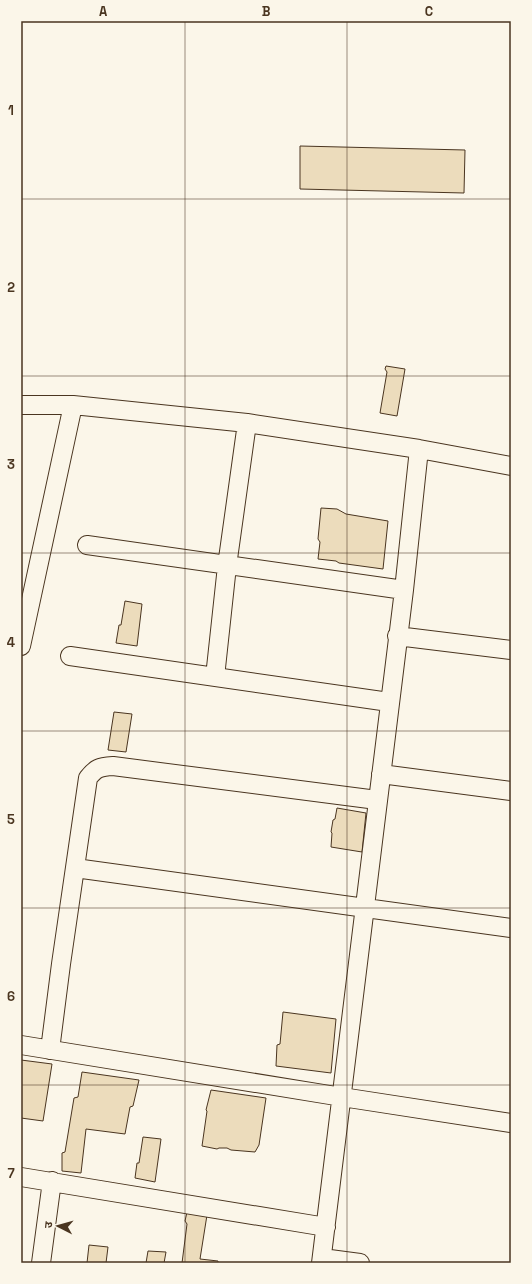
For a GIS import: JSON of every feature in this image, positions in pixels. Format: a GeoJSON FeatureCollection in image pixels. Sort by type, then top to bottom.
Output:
{"type":"FeatureCollection","features":[{"type":"Feature","properties":{"kind":"street"},"geometry":{"type":"LineString","coordinates":[[21,405],[74,405],[247,423],[420,449],[511,466]]}},
{"type":"Feature","properties":{"kind":"street"},"geometry":{"type":"LineString","coordinates":[[21,646],[27,588],[74,405]]}},
{"type":"Feature","properties":{"kind":"street"},"geometry":{"type":"LineString","coordinates":[[215,677],[227,566],[247,423]]}},
{"type":"Feature","properties":{"kind":"street"},"geometry":{"type":"LineString","coordinates":[[360,1263],[322,1261],[420,449]]}},
{"type":"Feature","properties":{"kind":"street"},"geometry":{"type":"LineString","coordinates":[[87,545],[404,590]]}},
{"type":"Feature","properties":{"kind":"street"},"geometry":{"type":"LineString","coordinates":[[397,636],[511,650]]}},
{"type":"Feature","properties":{"kind":"street"},"geometry":{"type":"LineString","coordinates":[[70,656],[389,702]]}},
{"type":"Feature","properties":{"kind":"street"},"geometry":{"type":"LineString","coordinates":[[50,1050],[88,778],[94,770],[103,766],[112,766],[377,800]]}},
{"type":"Feature","properties":{"kind":"street"},"geometry":{"type":"LineString","coordinates":[[381,774],[511,791]]}},
{"type":"Feature","properties":{"kind":"street"},"geometry":{"type":"LineString","coordinates":[[75,868],[511,928]]}},
{"type":"Feature","properties":{"kind":"street"},"geometry":{"type":"LineString","coordinates":[[21,1045],[511,1123]]}},
{"type":"Feature","properties":{"kind":"street"},"geometry":{"type":"LineString","coordinates":[[21,1177],[326,1227]]}},
{"type":"Feature","properties":{"kind":"street"},"geometry":{"type":"LineString","coordinates":[[41,1263],[52,1182]]}},
{"type":"Feature","properties":{"kind":"building"},"geometry":{"type":"Polygon","coordinates":[[[300,146],[465,150],[464,193],[300,189],[300,146]]]}},
{"type":"Feature","properties":{"kind":"building"},"geometry":{"type":"Polygon","coordinates":[[[386,366],[405,369],[397,416],[380,413],[387,372],[385,369],[386,366]]]}},
{"type":"Feature","properties":{"kind":"building"},"geometry":{"type":"Polygon","coordinates":[[[321,508],[337,509],[346,514],[388,521],[383,569],[318,559],[321,508]]]}},
{"type":"Feature","properties":{"kind":"building"},"geometry":{"type":"Polygon","coordinates":[[[125,601],[142,604],[137,646],[116,643],[125,601]]]}},
{"type":"Feature","properties":{"kind":"building"},"geometry":{"type":"Polygon","coordinates":[[[114,712],[132,714],[126,752],[108,750],[114,712]]]}},
{"type":"Feature","properties":{"kind":"building"},"geometry":{"type":"Polygon","coordinates":[[[337,808],[366,813],[362,852],[331,847],[331,832],[337,808]]]}},
{"type":"Feature","properties":{"kind":"building"},"geometry":{"type":"Polygon","coordinates":[[[283,1012],[336,1019],[331,1073],[276,1066],[277,1045],[280,1044],[283,1012]]]}},
{"type":"Feature","properties":{"kind":"building"},"geometry":{"type":"Polygon","coordinates":[[[21,1060],[52,1064],[43,1121],[21,1118],[21,1060]]]}},
{"type":"Feature","properties":{"kind":"building"},"geometry":{"type":"Polygon","coordinates":[[[82,1072],[139,1080],[133,1106],[130,1107],[125,1134],[86,1129],[81,1173],[62,1171],[62,1153],[65,1152],[74,1098],[78,1097],[82,1072]]]}},
{"type":"Feature","properties":{"kind":"building"},"geometry":{"type":"Polygon","coordinates":[[[211,1090],[266,1098],[259,1145],[255,1152],[231,1150],[227,1148],[217,1149],[202,1146],[206,1110],[211,1090]]]}},
{"type":"Feature","properties":{"kind":"building"},"geometry":{"type":"Polygon","coordinates":[[[143,1137],[161,1139],[155,1182],[135,1178],[143,1137]]]}},
{"type":"Feature","properties":{"kind":"building"},"geometry":{"type":"Polygon","coordinates":[[[187,1212],[207,1215],[200,1259],[218,1261],[218,1263],[182,1263],[187,1212]]]}},
{"type":"Feature","properties":{"kind":"building"},"geometry":{"type":"Polygon","coordinates":[[[89,1245],[108,1247],[106,1263],[87,1263],[89,1245]]]}},
{"type":"Feature","properties":{"kind":"building"},"geometry":{"type":"Polygon","coordinates":[[[148,1251],[166,1252],[164,1263],[146,1263],[148,1251]]]}}]}
